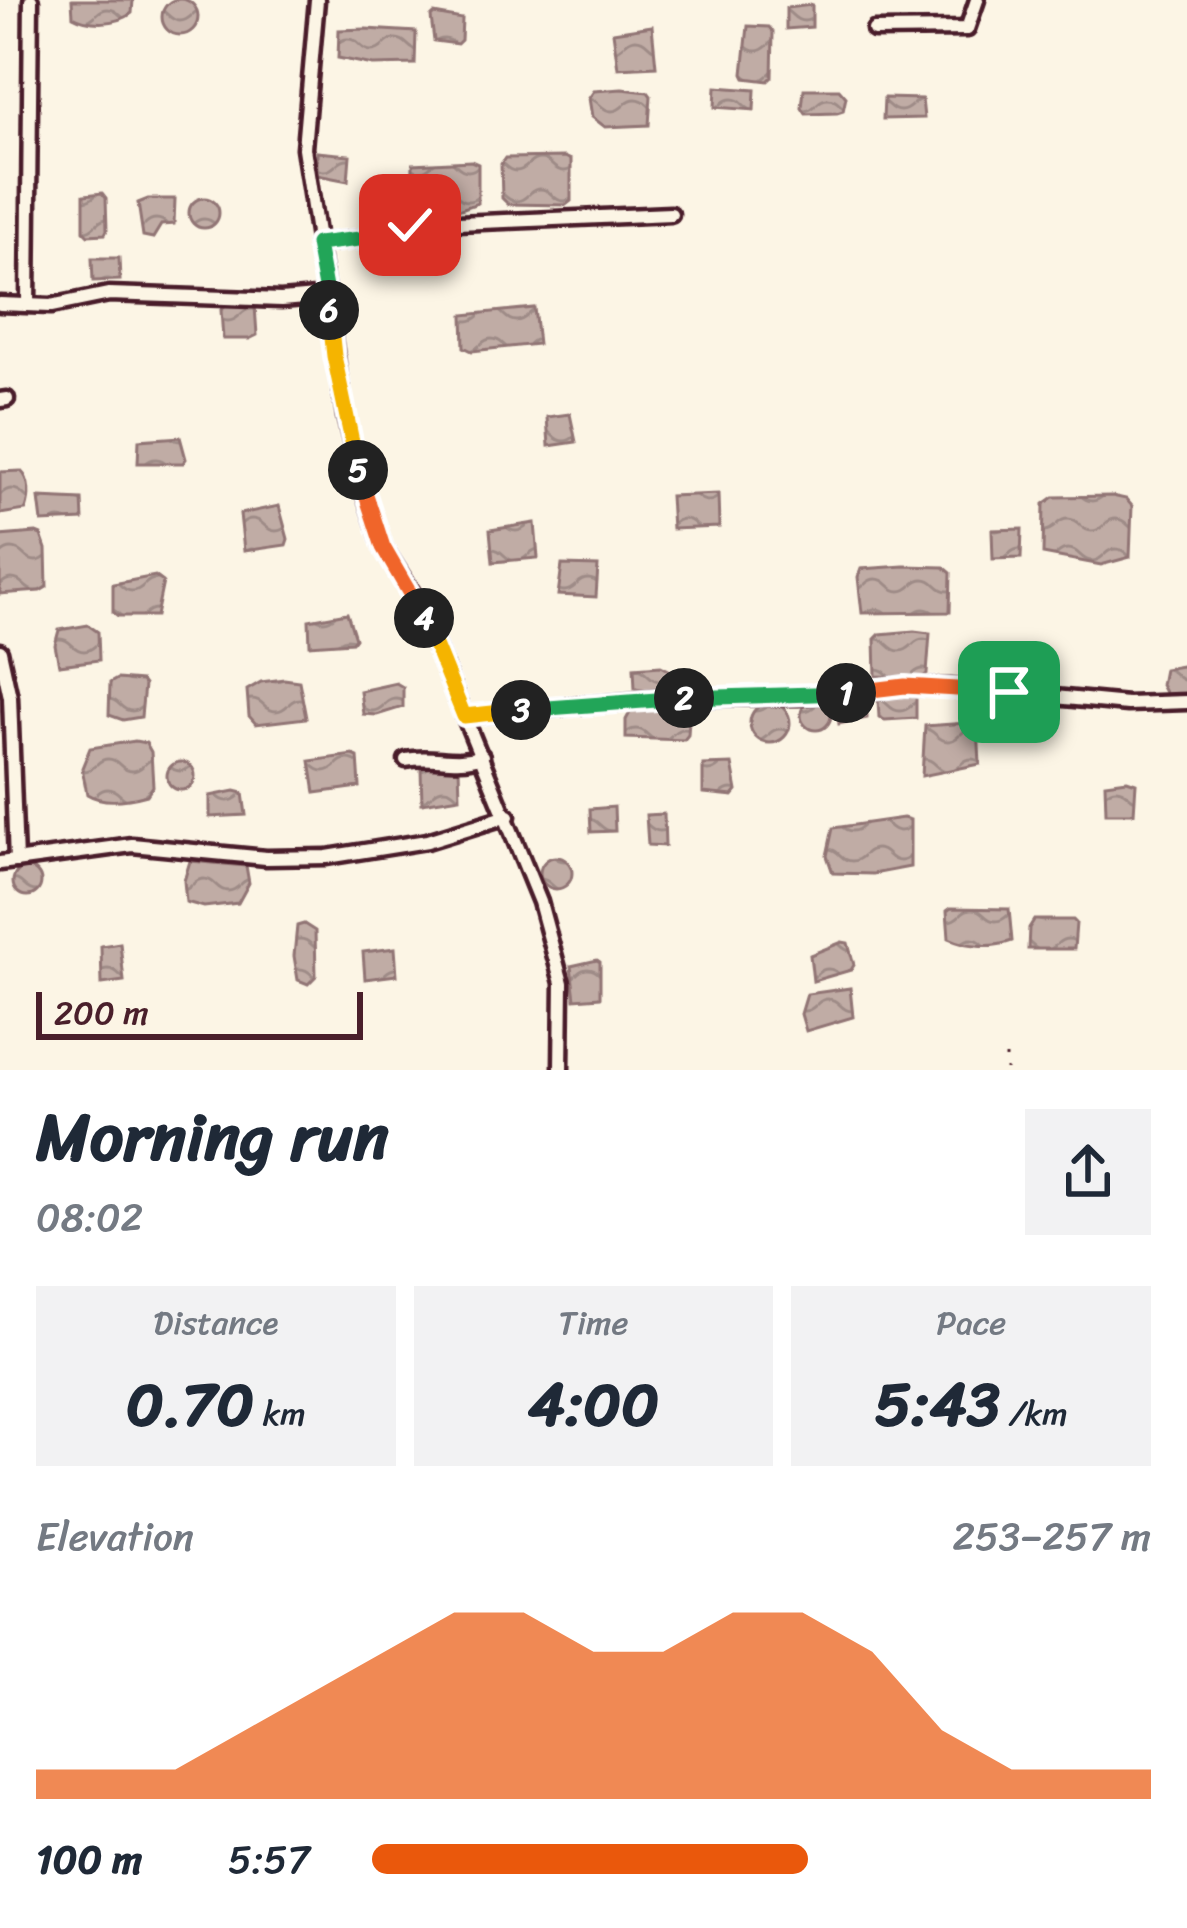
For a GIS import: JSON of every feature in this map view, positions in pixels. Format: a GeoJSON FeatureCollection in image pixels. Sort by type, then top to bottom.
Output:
{"type":"FeatureCollection","features":[{"type":"Feature","properties":{"kind":"street"},"geometry":{"type":"LineString","coordinates":[[28,304],[31,0]]}},
{"type":"Feature","properties":{"kind":"street"},"geometry":{"type":"LineString","coordinates":[[317,0],[304,148],[341,396],[362,487],[383,547],[417,600],[508,816],[556,950],[562,982],[561,1070]]}},
{"type":"Feature","properties":{"kind":"street"},"geometry":{"type":"LineString","coordinates":[[874,30],[967,29],[977,0]]}},
{"type":"Feature","properties":{"kind":"street"},"geometry":{"type":"LineString","coordinates":[[317,244],[385,236],[410,225],[670,214]]}},
{"type":"Feature","properties":{"kind":"street"},"geometry":{"type":"LineString","coordinates":[[0,304],[50,306],[130,294],[281,300],[327,296]]}},
{"type":"Feature","properties":{"kind":"street"},"geometry":{"type":"LineString","coordinates":[[0,651],[10,697],[16,861]]}},
{"type":"Feature","properties":{"kind":"street"},"geometry":{"type":"LineString","coordinates":[[464,716],[641,699],[799,697],[905,686],[1127,704],[1187,702]]}},
{"type":"Feature","properties":{"kind":"street"},"geometry":{"type":"LineString","coordinates":[[406,760],[428,755],[451,762],[482,756]]}},
{"type":"Feature","properties":{"kind":"street"},"geometry":{"type":"LineString","coordinates":[[0,863],[132,845],[266,858],[327,857],[427,841],[508,816]]}},
{"type":"Feature","properties":{"kind":"path"},"geometry":{"type":"LineString","coordinates":[[1006,1056],[1006,1070]]}},
{"type":"Feature","properties":{"kind":"water"},"geometry":{"type":"Polygon","coordinates":[[[180,-1],[193,4],[198,17],[193,30],[180,35],[167,30],[162,17],[167,4],[180,-1]]]}},
{"type":"Feature","properties":{"kind":"water"},"geometry":{"type":"Polygon","coordinates":[[[72,0],[133,0],[132,13],[111,22],[87,21],[73,16],[72,0]]]}},
{"type":"Feature","properties":{"kind":"water"},"geometry":{"type":"Polygon","coordinates":[[[812,5],[812,27],[786,29],[786,8],[812,5]]]}},
{"type":"Feature","properties":{"kind":"water"},"geometry":{"type":"Polygon","coordinates":[[[434,14],[462,19],[457,44],[434,41],[434,14]]]}},
{"type":"Feature","properties":{"kind":"water"},"geometry":{"type":"Polygon","coordinates":[[[652,26],[656,66],[618,68],[613,32],[652,26]]]}},
{"type":"Feature","properties":{"kind":"water"},"geometry":{"type":"Polygon","coordinates":[[[748,26],[769,27],[773,32],[768,81],[743,74],[748,26]]]}},
{"type":"Feature","properties":{"kind":"water"},"geometry":{"type":"Polygon","coordinates":[[[339,30],[416,32],[415,64],[373,65],[338,58],[339,30]]]}},
{"type":"Feature","properties":{"kind":"water"},"geometry":{"type":"Polygon","coordinates":[[[716,87],[755,90],[754,110],[715,107],[716,87]]]}},
{"type":"Feature","properties":{"kind":"water"},"geometry":{"type":"Polygon","coordinates":[[[622,89],[651,96],[649,125],[605,127],[592,117],[589,98],[594,91],[622,89]]]}},
{"type":"Feature","properties":{"kind":"water"},"geometry":{"type":"Polygon","coordinates":[[[804,89],[839,89],[846,97],[843,111],[806,114],[804,89]]]}},
{"type":"Feature","properties":{"kind":"water"},"geometry":{"type":"Polygon","coordinates":[[[884,98],[922,99],[924,118],[883,119],[884,98]]]}},
{"type":"Feature","properties":{"kind":"water"},"geometry":{"type":"Polygon","coordinates":[[[317,152],[350,155],[348,181],[317,175],[317,152]]]}},
{"type":"Feature","properties":{"kind":"water"},"geometry":{"type":"Polygon","coordinates":[[[505,158],[571,160],[571,201],[566,205],[508,204],[502,198],[505,158]]]}},
{"type":"Feature","properties":{"kind":"water"},"geometry":{"type":"Polygon","coordinates":[[[413,164],[478,164],[478,203],[455,211],[412,209],[413,164]]]}},
{"type":"Feature","properties":{"kind":"water"},"geometry":{"type":"Polygon","coordinates":[[[102,193],[107,230],[88,235],[84,195],[102,193]]]}},
{"type":"Feature","properties":{"kind":"water"},"geometry":{"type":"Polygon","coordinates":[[[204,198],[215,202],[219,213],[215,224],[204,228],[193,224],[189,213],[193,202],[204,198]]]}},
{"type":"Feature","properties":{"kind":"water"},"geometry":{"type":"Polygon","coordinates":[[[175,199],[174,224],[161,225],[153,238],[143,236],[138,203],[175,199]]]}},
{"type":"Feature","properties":{"kind":"water"},"geometry":{"type":"Polygon","coordinates":[[[92,258],[119,258],[120,280],[93,281],[92,258]]]}},
{"type":"Feature","properties":{"kind":"water"},"geometry":{"type":"Polygon","coordinates":[[[255,306],[257,335],[223,339],[221,310],[255,306]]]}},
{"type":"Feature","properties":{"kind":"water"},"geometry":{"type":"Polygon","coordinates":[[[534,308],[538,344],[472,351],[464,347],[463,315],[534,308]]]}},
{"type":"Feature","properties":{"kind":"water"},"geometry":{"type":"Polygon","coordinates":[[[570,414],[576,442],[549,446],[547,417],[570,414]]]}},
{"type":"Feature","properties":{"kind":"water"},"geometry":{"type":"Polygon","coordinates":[[[180,437],[183,463],[138,463],[139,440],[180,437]]]}},
{"type":"Feature","properties":{"kind":"water"},"geometry":{"type":"Polygon","coordinates":[[[21,471],[29,489],[26,510],[0,514],[0,472],[21,471]]]}},
{"type":"Feature","properties":{"kind":"water"},"geometry":{"type":"Polygon","coordinates":[[[718,494],[719,527],[672,529],[670,496],[718,494]]]}},
{"type":"Feature","properties":{"kind":"water"},"geometry":{"type":"Polygon","coordinates":[[[1112,496],[1132,506],[1130,557],[1101,565],[1043,554],[1044,504],[1054,497],[1112,496]]]}},
{"type":"Feature","properties":{"kind":"water"},"geometry":{"type":"Polygon","coordinates":[[[39,498],[82,500],[83,520],[42,522],[39,498]]]}},
{"type":"Feature","properties":{"kind":"water"},"geometry":{"type":"Polygon","coordinates":[[[279,506],[286,545],[244,551],[240,514],[279,506]]]}},
{"type":"Feature","properties":{"kind":"water"},"geometry":{"type":"Polygon","coordinates":[[[535,523],[538,558],[493,562],[490,530],[535,523]]]}},
{"type":"Feature","properties":{"kind":"water"},"geometry":{"type":"Polygon","coordinates":[[[1022,529],[1021,558],[993,559],[992,530],[1022,529]]]}},
{"type":"Feature","properties":{"kind":"water"},"geometry":{"type":"Polygon","coordinates":[[[36,533],[46,549],[47,587],[0,594],[0,536],[36,533]]]}},
{"type":"Feature","properties":{"kind":"water"},"geometry":{"type":"Polygon","coordinates":[[[562,565],[598,566],[596,597],[558,595],[562,565]]]}},
{"type":"Feature","properties":{"kind":"water"},"geometry":{"type":"Polygon","coordinates":[[[944,567],[951,573],[950,612],[862,613],[861,569],[944,567]]]}},
{"type":"Feature","properties":{"kind":"water"},"geometry":{"type":"Polygon","coordinates":[[[155,576],[163,582],[156,616],[113,612],[113,584],[155,576]]]}},
{"type":"Feature","properties":{"kind":"water"},"geometry":{"type":"Polygon","coordinates":[[[347,613],[355,638],[352,642],[310,645],[309,620],[347,613]]]}},
{"type":"Feature","properties":{"kind":"water"},"geometry":{"type":"Polygon","coordinates":[[[88,625],[98,632],[99,660],[59,665],[55,645],[59,630],[88,625]]]}},
{"type":"Feature","properties":{"kind":"water"},"geometry":{"type":"Polygon","coordinates":[[[930,633],[927,674],[922,678],[876,676],[875,639],[880,634],[930,633]]]}},
{"type":"Feature","properties":{"kind":"water"},"geometry":{"type":"Polygon","coordinates":[[[1187,665],[1187,696],[1167,696],[1161,685],[1164,669],[1187,665]]]}},
{"type":"Feature","properties":{"kind":"water"},"geometry":{"type":"Polygon","coordinates":[[[661,666],[671,671],[669,689],[635,689],[634,668],[661,666]]]}},
{"type":"Feature","properties":{"kind":"water"},"geometry":{"type":"Polygon","coordinates":[[[117,679],[144,685],[141,717],[123,720],[109,715],[110,683],[117,679]]]}},
{"type":"Feature","properties":{"kind":"water"},"geometry":{"type":"Polygon","coordinates":[[[299,681],[306,718],[256,724],[249,716],[247,690],[261,682],[299,681]]]}},
{"type":"Feature","properties":{"kind":"water"},"geometry":{"type":"Polygon","coordinates":[[[396,683],[403,687],[403,707],[363,714],[360,691],[396,683]]]}},
{"type":"Feature","properties":{"kind":"water"},"geometry":{"type":"Polygon","coordinates":[[[883,694],[913,695],[916,718],[879,717],[878,700],[883,694]]]}},
{"type":"Feature","properties":{"kind":"water"},"geometry":{"type":"Polygon","coordinates":[[[867,697],[867,718],[839,724],[836,701],[867,697]]]}},
{"type":"Feature","properties":{"kind":"water"},"geometry":{"type":"Polygon","coordinates":[[[816,700],[827,704],[831,715],[827,726],[816,730],[805,726],[801,715],[805,704],[816,700]]]}},
{"type":"Feature","properties":{"kind":"water"},"geometry":{"type":"Polygon","coordinates":[[[770,703],[784,709],[790,723],[784,737],[770,743],[756,737],[750,723],[756,709],[770,703]]]}},
{"type":"Feature","properties":{"kind":"water"},"geometry":{"type":"Polygon","coordinates":[[[690,706],[684,740],[626,738],[626,720],[633,707],[690,706]]]}},
{"type":"Feature","properties":{"kind":"water"},"geometry":{"type":"Polygon","coordinates":[[[967,723],[978,727],[980,764],[922,776],[925,726],[967,723]]]}},
{"type":"Feature","properties":{"kind":"water"},"geometry":{"type":"Polygon","coordinates":[[[146,743],[151,752],[153,786],[147,795],[108,800],[87,794],[82,768],[90,748],[146,743]]]}},
{"type":"Feature","properties":{"kind":"water"},"geometry":{"type":"Polygon","coordinates":[[[358,757],[360,787],[315,793],[310,761],[358,757]]]}},
{"type":"Feature","properties":{"kind":"water"},"geometry":{"type":"Polygon","coordinates":[[[181,762],[191,766],[195,776],[191,786],[181,790],[171,786],[167,776],[171,766],[181,762]]]}},
{"type":"Feature","properties":{"kind":"water"},"geometry":{"type":"Polygon","coordinates":[[[428,763],[459,767],[460,797],[422,803],[421,769],[428,763]]]}},
{"type":"Feature","properties":{"kind":"water"},"geometry":{"type":"Polygon","coordinates":[[[732,764],[737,791],[733,796],[703,793],[703,765],[732,764]]]}},
{"type":"Feature","properties":{"kind":"water"},"geometry":{"type":"Polygon","coordinates":[[[1105,783],[1136,783],[1134,813],[1106,813],[1105,783]]]}},
{"type":"Feature","properties":{"kind":"water"},"geometry":{"type":"Polygon","coordinates":[[[243,793],[246,815],[210,817],[210,796],[243,793]]]}},
{"type":"Feature","properties":{"kind":"water"},"geometry":{"type":"Polygon","coordinates":[[[614,807],[615,831],[591,832],[590,809],[614,807]]]}},
{"type":"Feature","properties":{"kind":"water"},"geometry":{"type":"Polygon","coordinates":[[[664,814],[665,846],[648,845],[646,815],[664,814]]]}},
{"type":"Feature","properties":{"kind":"water"},"geometry":{"type":"Polygon","coordinates":[[[910,820],[910,867],[873,874],[833,873],[827,856],[833,828],[910,820]]]}},
{"type":"Feature","properties":{"kind":"water"},"geometry":{"type":"Polygon","coordinates":[[[556,857],[568,861],[572,873],[568,885],[556,889],[544,885],[540,873],[544,861],[556,857]]]}},
{"type":"Feature","properties":{"kind":"water"},"geometry":{"type":"Polygon","coordinates":[[[190,861],[246,866],[249,883],[238,903],[204,907],[186,902],[184,881],[190,861]]]}},
{"type":"Feature","properties":{"kind":"water"},"geometry":{"type":"Polygon","coordinates":[[[27,868],[37,872],[41,882],[37,892],[27,896],[17,892],[13,882],[17,872],[27,868]]]}},
{"type":"Feature","properties":{"kind":"water"},"geometry":{"type":"Polygon","coordinates":[[[1009,909],[1012,941],[980,946],[949,938],[947,911],[1009,909]]]}},
{"type":"Feature","properties":{"kind":"water"},"geometry":{"type":"Polygon","coordinates":[[[1034,920],[1073,920],[1074,949],[1028,949],[1034,920]]]}},
{"type":"Feature","properties":{"kind":"water"},"geometry":{"type":"Polygon","coordinates":[[[304,924],[315,931],[316,976],[308,984],[298,980],[294,956],[297,926],[304,924]]]}},
{"type":"Feature","properties":{"kind":"water"},"geometry":{"type":"Polygon","coordinates":[[[120,943],[124,981],[102,984],[101,946],[120,943]]]}},
{"type":"Feature","properties":{"kind":"water"},"geometry":{"type":"Polygon","coordinates":[[[848,943],[851,970],[813,981],[810,955],[848,943]]]}},
{"type":"Feature","properties":{"kind":"water"},"geometry":{"type":"Polygon","coordinates":[[[395,948],[397,975],[365,979],[363,952],[395,948]]]}},
{"type":"Feature","properties":{"kind":"water"},"geometry":{"type":"Polygon","coordinates":[[[597,960],[600,997],[575,999],[571,966],[597,960]]]}},
{"type":"Feature","properties":{"kind":"water"},"geometry":{"type":"Polygon","coordinates":[[[850,988],[853,1017],[806,1031],[801,1014],[807,994],[850,988]]]}},
{"type":"Feature","properties":{"kind":"route"},"geometry":{"type":"LineString","coordinates":[[410,225],[385,236],[317,244],[345,416],[362,487],[383,547],[417,600],[464,716],[617,701],[799,697],[905,686],[1009,692]]}}]}
